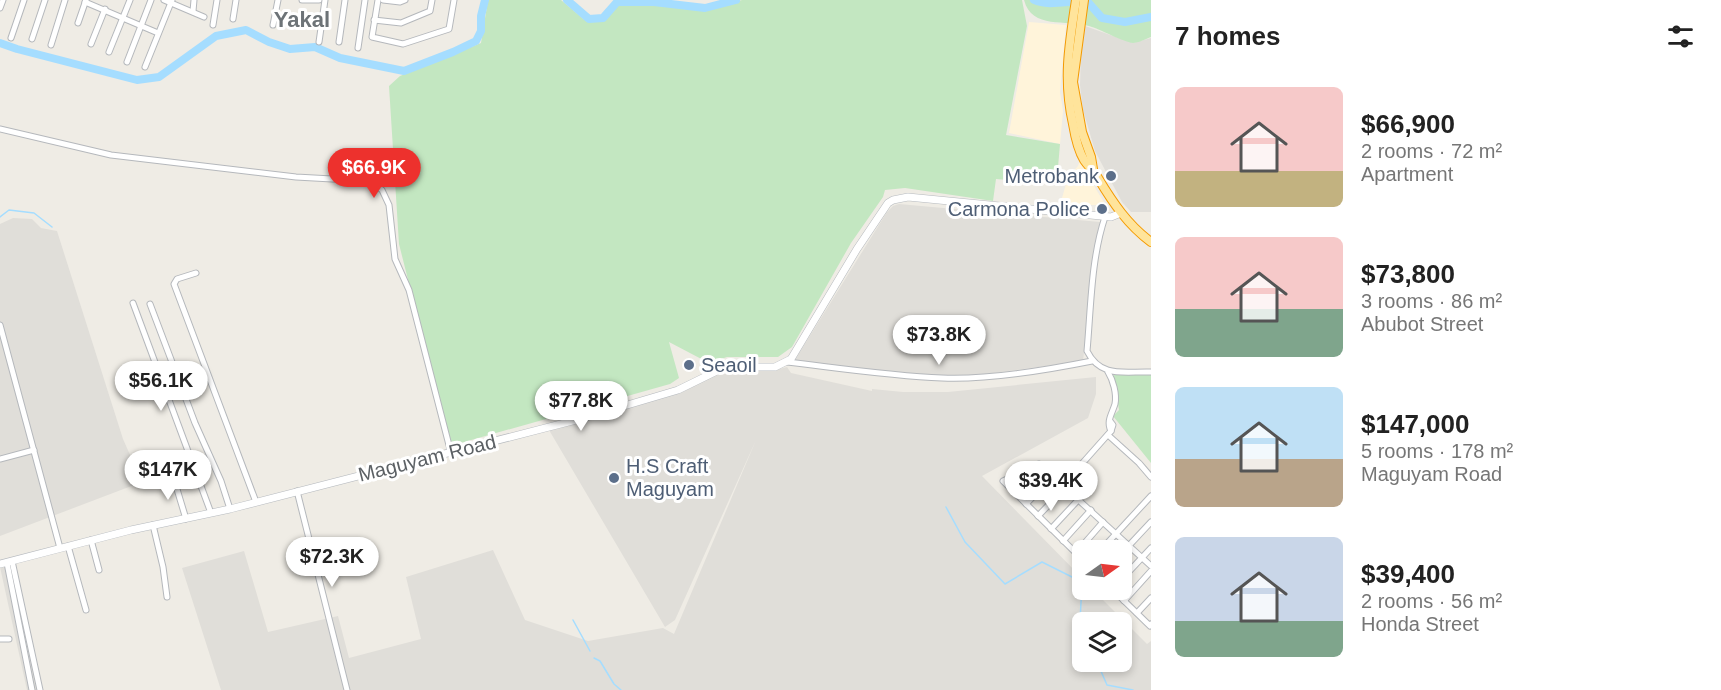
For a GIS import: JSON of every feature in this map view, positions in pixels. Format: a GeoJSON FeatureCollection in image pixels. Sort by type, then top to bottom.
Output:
{"type":"FeatureCollection","features":[{"type":"Feature","properties":{"kind":"highway"},"geometry":{"type":"LineString","coordinates":[[1076,0],[1073,82],[1082,132],[1093,169],[1121,213],[1151,242]]}},
{"type":"Feature","properties":{"kind":"highway"},"geometry":{"type":"LineString","coordinates":[[1076,23],[1084,0]]}},
{"type":"Feature","properties":{"kind":"main road"},"geometry":{"type":"LineString","coordinates":[[787,362],[794,355],[861,242],[893,200],[908,197],[1111,218],[1121,213]]}},
{"type":"Feature","properties":{"kind":"main road","name":"Maguyam Road"},"geometry":{"type":"LineString","coordinates":[[6,563],[91,540],[230,509],[451,453],[678,390],[725,367],[771,368],[787,362]]}},
{"type":"Feature","properties":{"kind":"street"},"geometry":{"type":"LineString","coordinates":[[0,8],[3,0]]}},
{"type":"Feature","properties":{"kind":"street"},"geometry":{"type":"LineString","coordinates":[[11,38],[24,0]]}},
{"type":"Feature","properties":{"kind":"street"},"geometry":{"type":"LineString","coordinates":[[32,39],[45,0]]}},
{"type":"Feature","properties":{"kind":"street"},"geometry":{"type":"LineString","coordinates":[[51,45],[65,0]]}},
{"type":"Feature","properties":{"kind":"street"},"geometry":{"type":"LineString","coordinates":[[109,52],[130,0]]}},
{"type":"Feature","properties":{"kind":"street"},"geometry":{"type":"LineString","coordinates":[[127,62],[151,0]]}},
{"type":"Feature","properties":{"kind":"street"},"geometry":{"type":"LineString","coordinates":[[193,11],[194,0]]}},
{"type":"Feature","properties":{"kind":"street"},"geometry":{"type":"LineString","coordinates":[[213,25],[217,0]]}},
{"type":"Feature","properties":{"kind":"street"},"geometry":{"type":"LineString","coordinates":[[232,18],[236,0]]}},
{"type":"Feature","properties":{"kind":"street"},"geometry":{"type":"LineString","coordinates":[[273,25],[278,0]]}},
{"type":"Feature","properties":{"kind":"street"},"geometry":{"type":"LineString","coordinates":[[303,0],[319,0]]}},
{"type":"Feature","properties":{"kind":"street"},"geometry":{"type":"LineString","coordinates":[[319,42],[325,0]]}},
{"type":"Feature","properties":{"kind":"street"},"geometry":{"type":"LineString","coordinates":[[339,42],[345,0]]}},
{"type":"Feature","properties":{"kind":"street"},"geometry":{"type":"LineString","coordinates":[[358,48],[365,0]]}},
{"type":"Feature","properties":{"kind":"street"},"geometry":{"type":"LineString","coordinates":[[378,0],[372,37],[403,44],[449,29],[454,0]]}},
{"type":"Feature","properties":{"kind":"street"},"geometry":{"type":"LineString","coordinates":[[383,0],[400,2],[405,0]]}},
{"type":"Feature","properties":{"kind":"street"},"geometry":{"type":"LineString","coordinates":[[375,20],[400,23],[430,11],[432,0]]}},
{"type":"Feature","properties":{"kind":"street"},"geometry":{"type":"LineString","coordinates":[[78,23],[85,1],[158,33]]}},
{"type":"Feature","properties":{"kind":"street"},"geometry":{"type":"LineString","coordinates":[[145,67],[169,1],[204,17]]}},
{"type":"Feature","properties":{"kind":"street"},"geometry":{"type":"LineString","coordinates":[[91,44],[105,9]]}},
{"type":"Feature","properties":{"kind":"street"},"geometry":{"type":"LineString","coordinates":[[0,129],[111,155],[374,184],[387,198],[395,259],[409,290],[451,453]]}},
{"type":"Feature","properties":{"kind":"street"},"geometry":{"type":"LineString","coordinates":[[1038,516],[1110,433],[1113,425],[1109,416],[1115,403],[1112,377],[1092,361],[1087,351],[1100,232],[1105,217]]}},
{"type":"Feature","properties":{"kind":"street"},"geometry":{"type":"LineString","coordinates":[[196,273],[177,279],[174,284],[256,502]]}},
{"type":"Feature","properties":{"kind":"street"},"geometry":{"type":"LineString","coordinates":[[133,303],[211,513]]}},
{"type":"Feature","properties":{"kind":"street"},"geometry":{"type":"LineString","coordinates":[[150,304],[230,509]]}},
{"type":"Feature","properties":{"kind":"street"},"geometry":{"type":"LineString","coordinates":[[0,325],[34,450],[86,610]]}},
{"type":"Feature","properties":{"kind":"street"},"geometry":{"type":"LineString","coordinates":[[787,362],[942,378],[978,377],[1057,369],[1092,361]]}},
{"type":"Feature","properties":{"kind":"street"},"geometry":{"type":"LineString","coordinates":[[1108,372],[1151,372]]}},
{"type":"Feature","properties":{"kind":"street"},"geometry":{"type":"LineString","coordinates":[[1110,433],[1151,477]]}},
{"type":"Feature","properties":{"kind":"street"},"geometry":{"type":"LineString","coordinates":[[0,459],[34,450]]}},
{"type":"Feature","properties":{"kind":"street"},"geometry":{"type":"LineString","coordinates":[[1072,549],[1003,481],[1039,464],[1122,540]]}},
{"type":"Feature","properties":{"kind":"street"},"geometry":{"type":"LineString","coordinates":[[1020,473],[1038,492]]}},
{"type":"Feature","properties":{"kind":"street"},"geometry":{"type":"LineString","coordinates":[[173,476],[186,519]]}},
{"type":"Feature","properties":{"kind":"street"},"geometry":{"type":"LineString","coordinates":[[1026,504],[1053,476]]}},
{"type":"Feature","properties":{"kind":"street"},"geometry":{"type":"LineString","coordinates":[[297,491],[347,690]]}},
{"type":"Feature","properties":{"kind":"street"},"geometry":{"type":"LineString","coordinates":[[1110,540],[1151,496]]}},
{"type":"Feature","properties":{"kind":"street"},"geometry":{"type":"LineString","coordinates":[[1051,529],[1079,499]]}},
{"type":"Feature","properties":{"kind":"street"},"geometry":{"type":"LineString","coordinates":[[1063,541],[1091,510]]}},
{"type":"Feature","properties":{"kind":"street"},"geometry":{"type":"LineString","coordinates":[[1087,540],[1103,522]]}},
{"type":"Feature","properties":{"kind":"street"},"geometry":{"type":"LineString","coordinates":[[1132,543],[1151,522]]}},
{"type":"Feature","properties":{"kind":"street"},"geometry":{"type":"LineString","coordinates":[[153,525],[167,597]]}},
{"type":"Feature","properties":{"kind":"street"},"geometry":{"type":"LineString","coordinates":[[91,540],[99,570]]}},
{"type":"Feature","properties":{"kind":"street"},"geometry":{"type":"LineString","coordinates":[[1132,568],[1151,548]]}},
{"type":"Feature","properties":{"kind":"street"},"geometry":{"type":"LineString","coordinates":[[1132,549],[1151,566]]}},
{"type":"Feature","properties":{"kind":"street"},"geometry":{"type":"LineString","coordinates":[[6,563],[34,679],[40,690]]}},
{"type":"Feature","properties":{"kind":"street"},"geometry":{"type":"LineString","coordinates":[[1150,625],[1124,601],[1151,571]]}},
{"type":"Feature","properties":{"kind":"street"},"geometry":{"type":"LineString","coordinates":[[1137,613],[1151,598]]}},
{"type":"Feature","properties":{"kind":"street"},"geometry":{"type":"LineString","coordinates":[[0,639],[9,639]]}},
{"type":"Feature","properties":{"kind":"street"},"geometry":{"type":"LineString","coordinates":[[32,690],[34,679]]}},
{"type":"Feature","properties":{"kind":"shaded area"},"geometry":{"type":"Polygon","coordinates":[[[1029,22],[1066,25],[1060,92],[1063,111],[1060,144],[1009,133],[1029,22]]]}},
{"type":"Feature","properties":{"kind":"shaded area"},"geometry":{"type":"Polygon","coordinates":[[[1085,26],[1133,43],[1151,38],[1151,212],[1131,212],[1122,202],[1095,151],[1083,110],[1080,85],[1085,26]]]}},
{"type":"Feature","properties":{"kind":"shaded area"},"geometry":{"type":"Polygon","coordinates":[[[1080,160],[1106,205],[1080,205],[1080,208],[1060,205],[1068,177],[1078,166],[1080,160]]]}},
{"type":"Feature","properties":{"kind":"shaded area"},"geometry":{"type":"Polygon","coordinates":[[[899,204],[1100,222],[1083,361],[978,375],[941,376],[793,363],[887,212],[899,204]]]}},
{"type":"Feature","properties":{"kind":"shaded area"},"geometry":{"type":"Polygon","coordinates":[[[13,218],[32,219],[41,228],[57,231],[123,439],[142,482],[0,536],[0,224],[13,218]]]}},
{"type":"Feature","properties":{"kind":"shaded area"},"geometry":{"type":"Polygon","coordinates":[[[787,367],[791,373],[872,391],[872,389],[903,392],[948,392],[1096,377],[1096,394],[1088,418],[982,476],[1072,568],[1072,600],[1103,600],[1115,612],[1072,612],[1072,672],[1132,672],[1132,629],[1147,644],[1151,641],[1151,690],[221,690],[182,568],[244,551],[268,632],[338,616],[349,658],[421,639],[406,577],[493,550],[525,620],[588,641],[663,628],[674,634],[756,440],[675,620],[665,627],[549,430],[677,391],[725,368],[776,370],[787,367]]]}},
{"type":"Feature","properties":{"kind":"shaded area"},"geometry":{"type":"Polygon","coordinates":[[[15,561],[42,690],[27,690],[0,567],[15,561]]]}},
{"type":"Feature","properties":{"kind":"green space"},"geometry":{"type":"Polygon","coordinates":[[[488,0],[561,0],[587,22],[605,20],[618,4],[706,10],[742,0],[1022,0],[1027,26],[1006,135],[1060,144],[1057,179],[1031,177],[1028,182],[996,179],[993,201],[905,188],[885,190],[883,197],[851,243],[792,347],[778,357],[727,357],[709,363],[669,342],[679,378],[670,384],[450,446],[399,244],[389,86],[400,76],[481,43],[488,0]]]}},
{"type":"Feature","properties":{"kind":"green space"},"geometry":{"type":"Polygon","coordinates":[[[1024,0],[1151,0],[1151,37],[1133,43],[1089,26],[1042,20],[1034,16],[1024,0]]]}},
{"type":"Feature","properties":{"kind":"green space"},"geometry":{"type":"Polygon","coordinates":[[[1113,372],[1151,373],[1151,463],[1113,416],[1119,410],[1113,372]]]}},
{"type":"Feature","properties":{"kind":"waterway"},"geometry":{"type":"LineString","coordinates":[[0,43],[137,80],[159,77],[216,36],[246,30],[269,42],[290,49],[315,47],[340,58],[404,71],[476,41],[481,31],[481,16],[485,0]]}},
{"type":"Feature","properties":{"kind":"waterway"},"geometry":{"type":"LineString","coordinates":[[567,0],[589,19],[603,18],[617,2],[654,2],[705,8],[736,0]]}},
{"type":"Feature","properties":{"kind":"waterway"},"geometry":{"type":"LineString","coordinates":[[1034,0],[1053,3],[1087,1],[1102,18],[1125,22],[1151,17]]}},
{"type":"Feature","properties":{"kind":"waterway"},"geometry":{"type":"LineString","coordinates":[[0,217],[9,210],[34,213],[52,227]]}},
{"type":"Feature","properties":{"kind":"waterway"},"geometry":{"type":"LineString","coordinates":[[946,507],[965,542],[1005,584],[1042,562],[1082,582],[1080,612]]}},
{"type":"Feature","properties":{"kind":"waterway"},"geometry":{"type":"LineString","coordinates":[[573,620],[590,651]]}},
{"type":"Feature","properties":{"kind":"waterway"},"geometry":{"type":"LineString","coordinates":[[594,658],[600,661],[614,684],[621,690]]}},
{"type":"Feature","properties":{"kind":"waterway"},"geometry":{"type":"LineString","coordinates":[[1101,672],[1107,685],[1133,690]]}},
{"type":"Feature","properties":{"kind":"place","name":"Metrobank"},"geometry":{"type":"Point","coordinates":[1111,176]}},
{"type":"Feature","properties":{"kind":"place","name":"Carmona Police"},"geometry":{"type":"Point","coordinates":[1102,209]}},
{"type":"Feature","properties":{"kind":"place","name":"Seaoil"},"geometry":{"type":"Point","coordinates":[689,365]}},
{"type":"Feature","properties":{"kind":"place","name":"H.S Craft Maguyam"},"geometry":{"type":"Point","coordinates":[614,478]}},
{"type":"Feature","properties":{"kind":"district","name":"Yakal"},"geometry":{"type":"Point","coordinates":[302,19]}}]}
